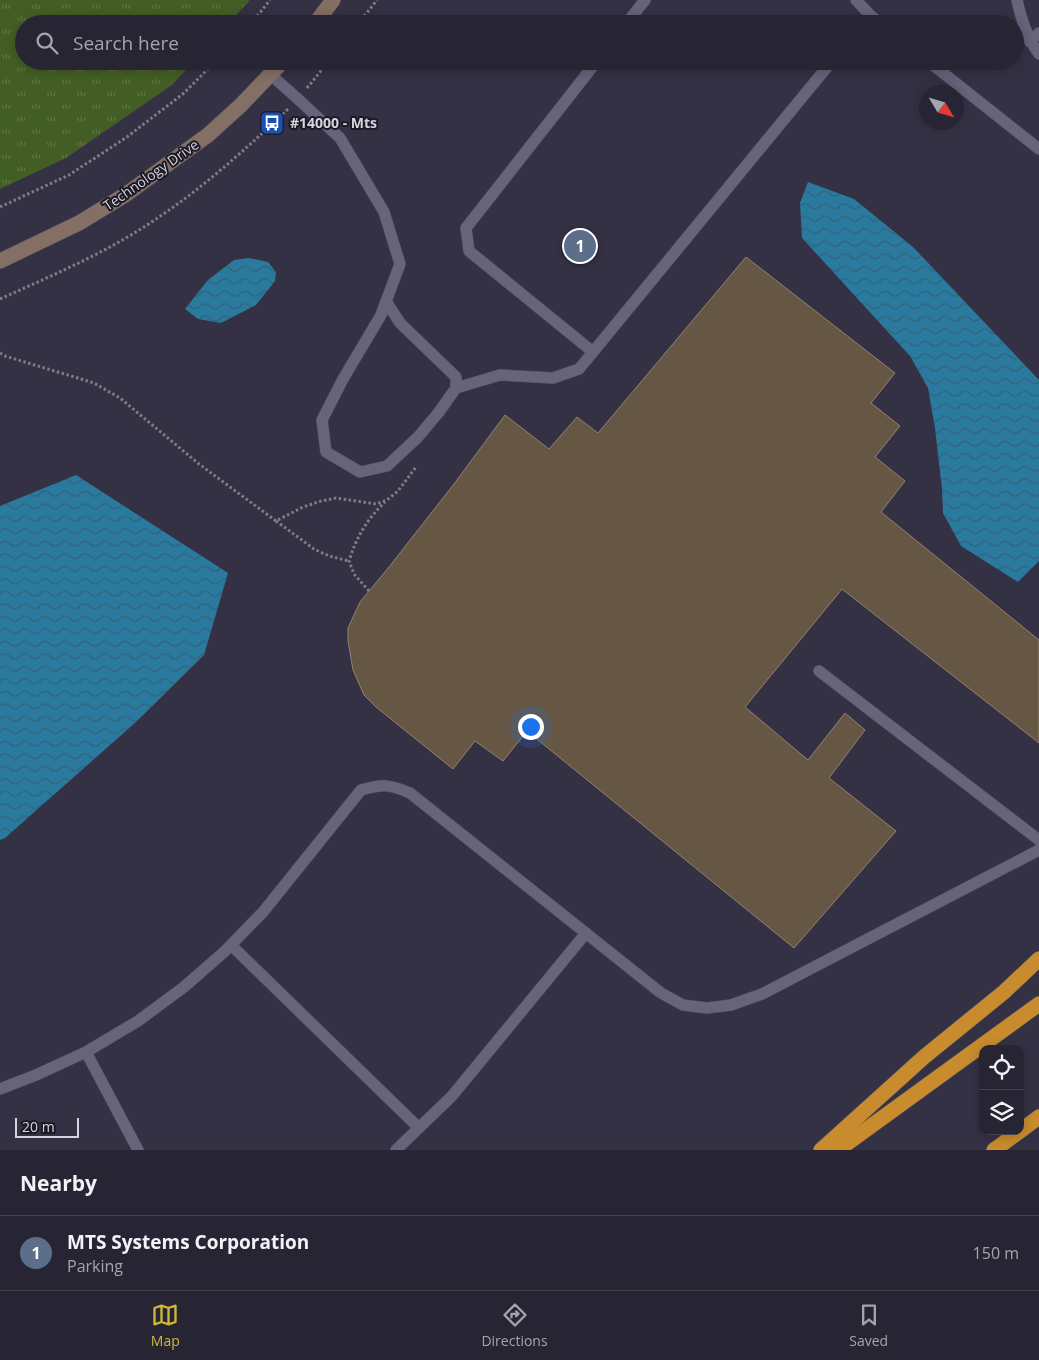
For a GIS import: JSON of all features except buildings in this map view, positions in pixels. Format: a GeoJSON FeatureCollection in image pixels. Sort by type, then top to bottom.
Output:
{"type":"FeatureCollection","features":[{"type":"Feature","properties":{"kind":"highway"},"geometry":{"type":"LineString","coordinates":[[821,1150],[924,1057],[1004,992],[1039,959]]}},
{"type":"Feature","properties":{"kind":"highway"},"geometry":{"type":"LineString","coordinates":[[838,1150],[1039,1004]]}},
{"type":"Feature","properties":{"kind":"highway"},"geometry":{"type":"LineString","coordinates":[[1024,1128],[1039,1117]]}},
{"type":"Feature","properties":{"kind":"highway"},"geometry":{"type":"LineString","coordinates":[[994,1150],[1015,1135]]}},
{"type":"Feature","properties":{"kind":"street"},"geometry":{"type":"LineString","coordinates":[[322,15],[333,0]]}},
{"type":"Feature","properties":{"kind":"street","name":"Technology Drive"},"geometry":{"type":"LineString","coordinates":[[0,261],[79,223],[125,195],[208,135],[242,105],[275,70]]}},
{"type":"Feature","properties":{"kind":"lane"},"geometry":{"type":"LineString","coordinates":[[633,15],[645,0]]}},
{"type":"Feature","properties":{"kind":"lane"},"geometry":{"type":"LineString","coordinates":[[856,0],[864,15]]}},
{"type":"Feature","properties":{"kind":"lane"},"geometry":{"type":"LineString","coordinates":[[1017,0],[1020,15]]}},
{"type":"Feature","properties":{"kind":"lane"},"geometry":{"type":"LineString","coordinates":[[1024,25],[1030,42],[1039,54]]}},
{"type":"Feature","properties":{"kind":"lane"},"geometry":{"type":"LineString","coordinates":[[1030,42],[1039,33]]}},
{"type":"Feature","properties":{"kind":"lane"},"geometry":{"type":"LineString","coordinates":[[590,70],[466,228],[468,251],[593,352]]}},
{"type":"Feature","properties":{"kind":"lane"},"geometry":{"type":"LineString","coordinates":[[456,388],[500,375],[553,378],[579,369],[825,70]]}},
{"type":"Feature","properties":{"kind":"lane"},"geometry":{"type":"LineString","coordinates":[[939,70],[1039,149]]}},
{"type":"Feature","properties":{"kind":"lane"},"geometry":{"type":"LineString","coordinates":[[271,75],[340,138],[384,212],[400,264],[386,301],[381,315],[343,379],[322,420],[326,452],[360,472],[387,466],[418,437],[456,388],[456,377],[400,323],[386,301]]}},
{"type":"Feature","properties":{"kind":"lane"},"geometry":{"type":"LineString","coordinates":[[819,672],[1039,840]]}},
{"type":"Feature","properties":{"kind":"lane"},"geometry":{"type":"LineString","coordinates":[[0,1089],[36,1076],[86,1052],[138,1021],[184,987],[263,912],[361,790],[377,785],[394,786],[410,793],[660,993],[683,1005],[707,1008],[731,1005],[762,994],[1039,850]]}},
{"type":"Feature","properties":{"kind":"lane"},"geometry":{"type":"LineString","coordinates":[[396,1150],[452,1096],[586,933]]}},
{"type":"Feature","properties":{"kind":"lane"},"geometry":{"type":"LineString","coordinates":[[230,945],[419,1128]]}},
{"type":"Feature","properties":{"kind":"lane"},"geometry":{"type":"LineString","coordinates":[[86,1052],[138,1150]]}},
{"type":"Feature","properties":{"kind":"path"},"geometry":{"type":"LineString","coordinates":[[258,15],[270,0]]}},
{"type":"Feature","properties":{"kind":"path"},"geometry":{"type":"LineString","coordinates":[[365,15],[377,0]]}},
{"type":"Feature","properties":{"kind":"path"},"geometry":{"type":"LineString","coordinates":[[0,206],[69,175],[127,137],[184,93],[207,70]]}},
{"type":"Feature","properties":{"kind":"path"},"geometry":{"type":"LineString","coordinates":[[0,299],[77,264],[156,220],[202,186],[244,151],[298,99],[322,70]]}},
{"type":"Feature","properties":{"kind":"path"},"geometry":{"type":"LineString","coordinates":[[0,353],[94,384],[120,398],[199,464],[314,549],[329,556],[349,560]]}},
{"type":"Feature","properties":{"kind":"path"},"geometry":{"type":"LineString","coordinates":[[369,591],[354,574],[349,560],[354,545],[374,512],[398,491],[416,468]]}},
{"type":"Feature","properties":{"kind":"path"},"geometry":{"type":"LineString","coordinates":[[276,521],[321,500],[336,498],[376,504],[387,500]]}},
{"type":"Feature","properties":{"kind":"green space"},"geometry":{"type":"Polygon","coordinates":[[[0,0],[250,0],[236,15],[15,15],[15,70],[186,70],[172,85],[66,158],[0,189],[0,0]]]}},
{"type":"Feature","properties":{"kind":"water"},"geometry":{"type":"Polygon","coordinates":[[[808,182],[854,199],[913,247],[1039,380],[1039,561],[1018,582],[961,546],[943,513],[935,428],[928,388],[910,356],[802,238],[800,203],[808,182]]]}},
{"type":"Feature","properties":{"kind":"water"},"geometry":{"type":"Polygon","coordinates":[[[249,258],[268,262],[276,272],[275,281],[256,305],[221,323],[198,319],[185,309],[208,280],[234,260],[249,258]]]}},
{"type":"Feature","properties":{"kind":"water"},"geometry":{"type":"Polygon","coordinates":[[[76,475],[228,573],[204,655],[136,722],[5,838],[0,840],[0,506],[76,475]]]}},
{"type":"Feature","properties":{"kind":"place","name":"#14000 - Mts"},"geometry":{"type":"Point","coordinates":[272,123]}},
{"type":"Feature","properties":{"kind":"place","name":"MTS Systems Corporation"},"geometry":{"type":"Point","coordinates":[580,246]}}]}
